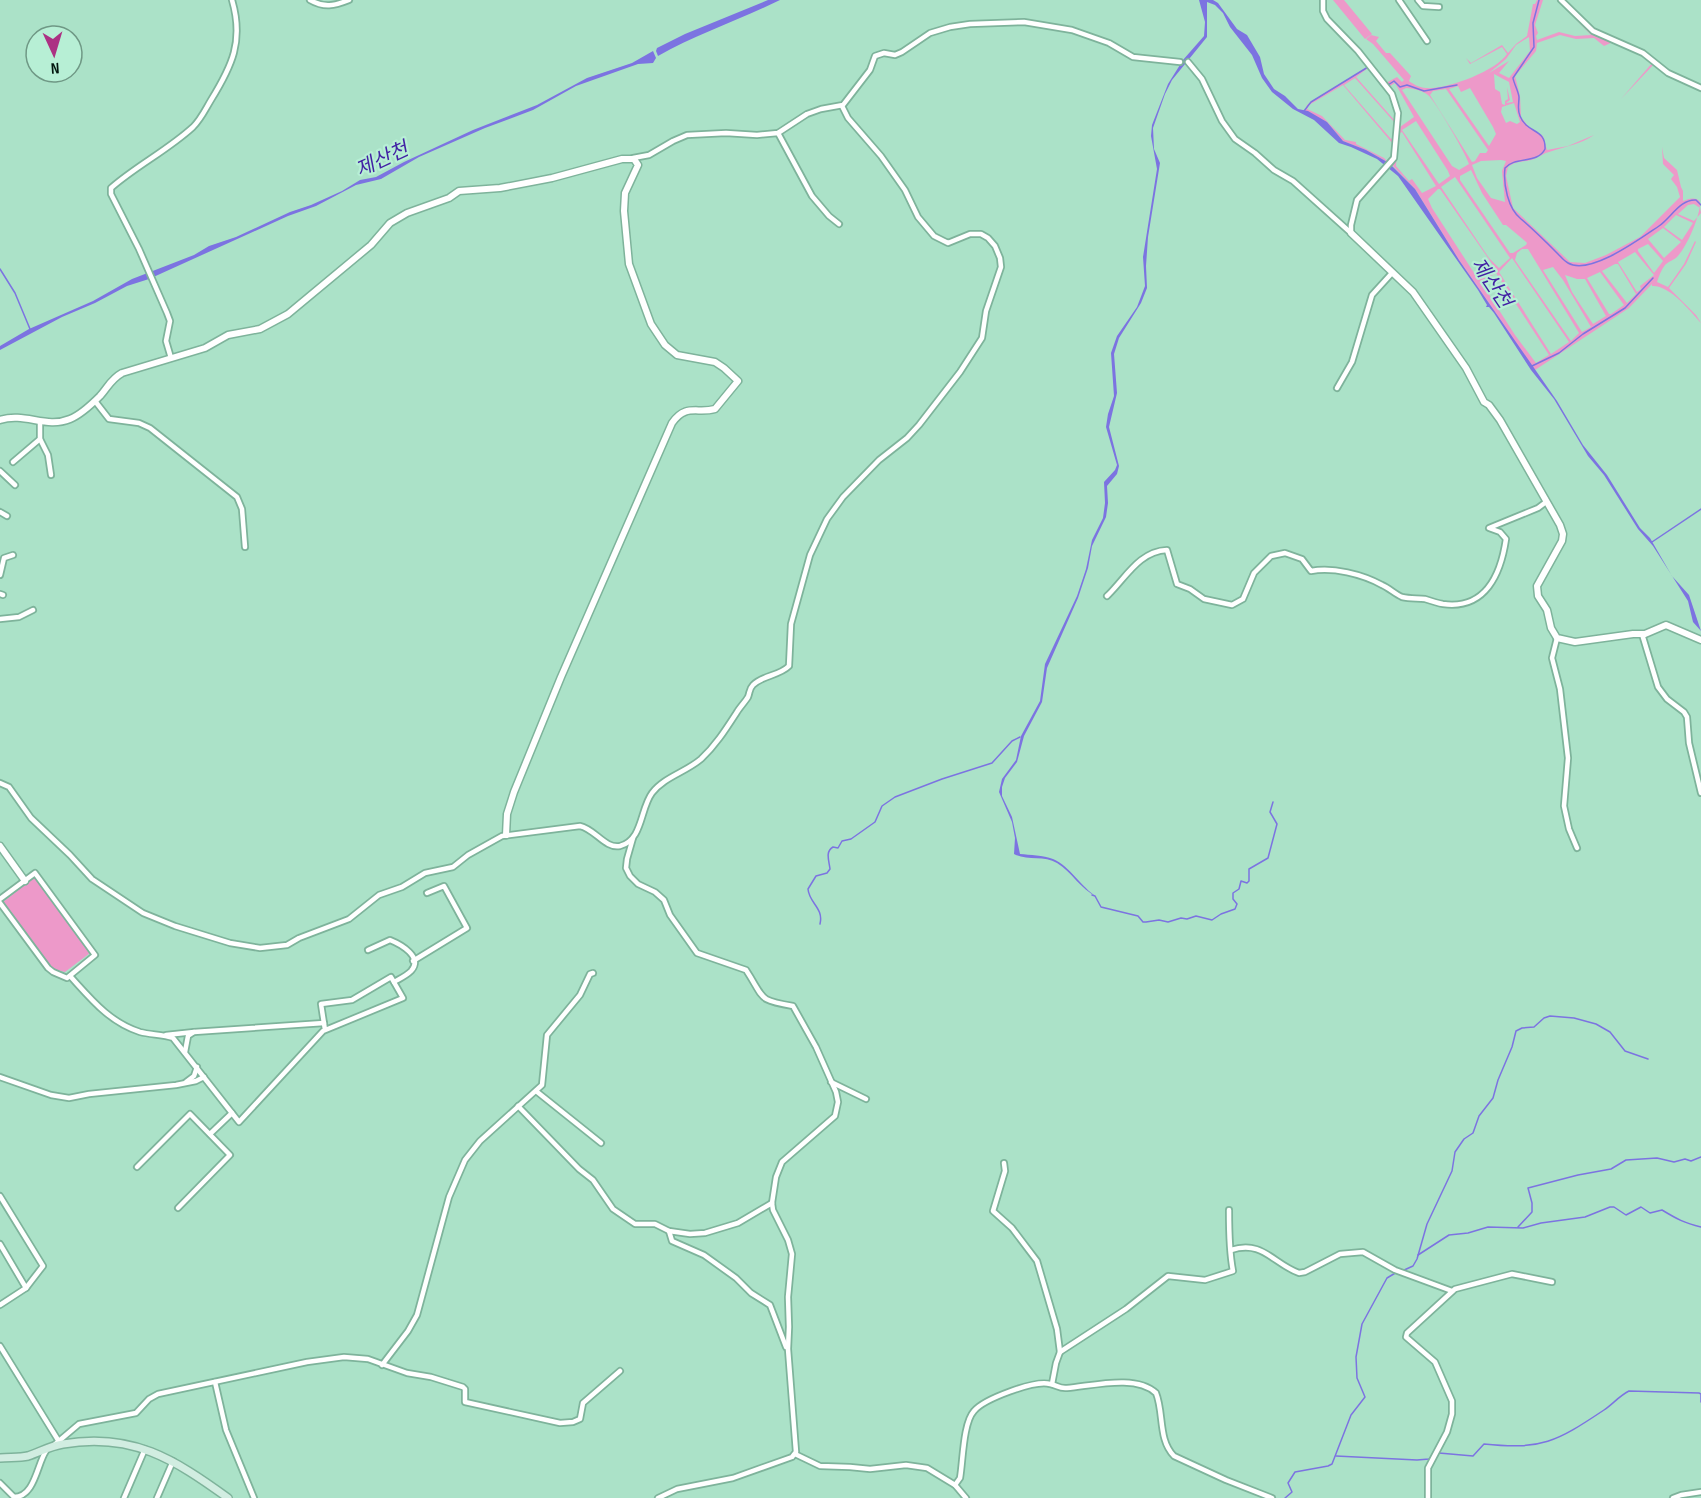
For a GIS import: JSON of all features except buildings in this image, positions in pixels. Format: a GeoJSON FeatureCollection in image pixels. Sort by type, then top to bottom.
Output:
{"type":"FeatureCollection","features":[{"type":"Feature","properties":{"kind":"main road"},"geometry":{"type":"LineString","coordinates":[[0,1458],[26,1456],[65,1443],[130,1444],[173,1461],[228,1498]]}},
{"type":"Feature","properties":{"kind":"street"},"geometry":{"type":"LineString","coordinates":[[171,357],[166,341],[169,319],[152,278],[111,194],[111,188],[186,133],[201,118],[227,74],[236,48],[232,0]]}},
{"type":"Feature","properties":{"kind":"street"},"geometry":{"type":"LineString","coordinates":[[310,0],[327,6],[349,0]]}},
{"type":"Feature","properties":{"kind":"street"},"geometry":{"type":"LineString","coordinates":[[1323,0],[1323,11],[1327,19],[1358,51],[1386,86],[1394,97],[1398,113],[1394,158],[1357,200],[1351,233]]}},
{"type":"Feature","properties":{"kind":"street"},"geometry":{"type":"LineString","coordinates":[[1400,0],[1427,41]]}},
{"type":"Feature","properties":{"kind":"street"},"geometry":{"type":"LineString","coordinates":[[1418,0],[1423,6],[1439,7]]}},
{"type":"Feature","properties":{"kind":"street"},"geometry":{"type":"LineString","coordinates":[[1561,0],[1593,31],[1643,52],[1668,73],[1701,88]]}},
{"type":"Feature","properties":{"kind":"street"},"geometry":{"type":"LineString","coordinates":[[0,420],[16,417],[57,422],[68,420],[95,401],[117,375],[205,348],[224,336],[260,329],[288,314],[371,245],[390,223],[407,213],[444,200],[462,190],[500,188],[545,180],[622,159],[649,155],[687,135],[778,133],[807,114],[842,106],[870,70],[875,56],[884,53],[898,54],[930,33],[970,24],[1024,22],[1066,28],[1109,43],[1133,57],[1180,62]]}},
{"type":"Feature","properties":{"kind":"street"},"geometry":{"type":"LineString","coordinates":[[1188,62],[1202,79],[1222,121],[1235,139],[1274,170],[1293,181],[1413,292],[1466,368],[1484,402],[1500,420],[1560,525],[1563,537],[1537,589],[1557,638],[1552,658],[1560,689],[1568,758],[1564,806],[1569,829],[1577,848]]}},
{"type":"Feature","properties":{"kind":"street"},"geometry":{"type":"LineString","coordinates":[[0,783],[9,787],[30,818],[92,879],[134,908],[150,917],[175,926],[230,943],[253,947],[280,947],[349,919],[379,895],[402,887],[425,873],[453,867],[468,855],[506,835],[580,826],[594,832],[614,846],[623,845],[633,838],[637,833],[648,800],[655,790],[704,757],[723,734],[752,686],[761,679],[782,672],[789,666],[790,631],[795,609],[810,555],[827,519],[848,492],[879,460],[920,425],[960,372],[982,338],[986,311],[1001,267],[995,246],[981,234],[970,234],[948,243],[934,236],[918,217],[905,190],[885,161],[848,118],[842,106]]}},
{"type":"Feature","properties":{"kind":"street"},"geometry":{"type":"LineString","coordinates":[[778,133],[812,196],[839,224]]}},
{"type":"Feature","properties":{"kind":"street"},"geometry":{"type":"LineString","coordinates":[[506,835],[507,814],[518,782],[561,677],[672,423],[684,411],[715,409],[738,381],[715,362],[677,355],[665,345],[651,324],[629,264],[624,204],[627,188],[638,165],[633,158]]}},
{"type":"Feature","properties":{"kind":"street"},"geometry":{"type":"LineString","coordinates":[[1337,388],[1352,362],[1372,295],[1392,273]]}},
{"type":"Feature","properties":{"kind":"street"},"geometry":{"type":"LineString","coordinates":[[95,401],[109,419],[139,423],[150,428],[237,497],[242,509],[245,547]]}},
{"type":"Feature","properties":{"kind":"street"},"geometry":{"type":"LineString","coordinates":[[40,421],[40,439],[48,455],[51,475]]}},
{"type":"Feature","properties":{"kind":"street"},"geometry":{"type":"LineString","coordinates":[[13,462],[40,439]]}},
{"type":"Feature","properties":{"kind":"street"},"geometry":{"type":"LineString","coordinates":[[0,471],[15,485]]}},
{"type":"Feature","properties":{"kind":"street"},"geometry":{"type":"LineString","coordinates":[[1107,596],[1141,560],[1151,553],[1167,550],[1177,584],[1191,589],[1201,598],[1219,603],[1232,605],[1240,601],[1257,570],[1271,556],[1280,553],[1302,559],[1311,571],[1320,569],[1345,572],[1377,582],[1407,598],[1423,599],[1446,605],[1460,603],[1487,590],[1499,571],[1506,539],[1500,532],[1489,528],[1546,502]]}},
{"type":"Feature","properties":{"kind":"street"},"geometry":{"type":"LineString","coordinates":[[0,512],[7,516]]}},
{"type":"Feature","properties":{"kind":"street"},"geometry":{"type":"LineString","coordinates":[[0,575],[4,558],[13,555]]}},
{"type":"Feature","properties":{"kind":"street"},"geometry":{"type":"LineString","coordinates":[[0,619],[14,619],[33,610]]}},
{"type":"Feature","properties":{"kind":"street"},"geometry":{"type":"LineString","coordinates":[[1557,638],[1575,642],[1642,634],[1666,625],[1701,640]]}},
{"type":"Feature","properties":{"kind":"street"},"geometry":{"type":"LineString","coordinates":[[1642,634],[1658,687],[1667,699],[1687,717],[1689,743],[1701,793]]}},
{"type":"Feature","properties":{"kind":"street"},"geometry":{"type":"LineString","coordinates":[[633,838],[626,868],[630,876],[638,884],[655,892],[664,900],[670,915],[697,953],[746,970],[767,1001],[793,1005],[816,1047],[836,1092],[838,1102],[835,1116],[782,1162],[776,1177],[772,1203],[792,1254],[788,1297],[788,1349],[796,1434],[795,1454],[733,1478],[677,1489],[658,1498]]}},
{"type":"Feature","properties":{"kind":"street"},"geometry":{"type":"LineString","coordinates":[[0,846],[25,880]]}},
{"type":"Feature","properties":{"kind":"street"},"geometry":{"type":"LineString","coordinates":[[35,873],[95,955],[67,978],[48,968],[0,901],[25,880],[35,873]]}},
{"type":"Feature","properties":{"kind":"street"},"geometry":{"type":"LineString","coordinates":[[413,961],[467,928],[444,886],[427,893]]}},
{"type":"Feature","properties":{"kind":"street"},"geometry":{"type":"LineString","coordinates":[[368,950],[390,940],[408,951],[413,961],[411,971],[394,982]]}},
{"type":"Feature","properties":{"kind":"street"},"geometry":{"type":"LineString","coordinates":[[382,1365],[408,1331],[417,1315],[449,1197],[465,1160],[480,1141],[542,1085],[547,1035],[580,995],[590,974],[593,973]]}},
{"type":"Feature","properties":{"kind":"street"},"geometry":{"type":"LineString","coordinates":[[70,975],[99,1008],[114,1020],[142,1032],[173,1038],[239,1122],[325,1030],[403,998],[391,977],[352,1000],[321,1004],[325,1030]]}},
{"type":"Feature","properties":{"kind":"street"},"geometry":{"type":"LineString","coordinates":[[164,1036],[324,1023]]}},
{"type":"Feature","properties":{"kind":"street"},"geometry":{"type":"LineString","coordinates":[[185,1052],[188,1036],[194,1032]]}},
{"type":"Feature","properties":{"kind":"street"},"geometry":{"type":"LineString","coordinates":[[186,1082],[194,1076],[197,1067]]}},
{"type":"Feature","properties":{"kind":"street"},"geometry":{"type":"LineString","coordinates":[[0,1077],[63,1098],[148,1089],[196,1081],[204,1077]]}},
{"type":"Feature","properties":{"kind":"street"},"geometry":{"type":"LineString","coordinates":[[830,1082],[866,1099]]}},
{"type":"Feature","properties":{"kind":"street"},"geometry":{"type":"LineString","coordinates":[[536,1091],[601,1143]]}},
{"type":"Feature","properties":{"kind":"street"},"geometry":{"type":"LineString","coordinates":[[518,1107],[592,1180],[618,1213],[635,1224],[655,1224],[669,1231],[690,1234],[713,1232],[743,1221],[772,1203]]}},
{"type":"Feature","properties":{"kind":"street"},"geometry":{"type":"LineString","coordinates":[[210,1134],[232,1113]]}},
{"type":"Feature","properties":{"kind":"street"},"geometry":{"type":"LineString","coordinates":[[137,1167],[190,1114],[230,1155],[178,1208]]}},
{"type":"Feature","properties":{"kind":"street"},"geometry":{"type":"LineString","coordinates":[[1004,1163],[1005,1171],[993,1211],[1012,1228],[1037,1261],[1057,1329],[1060,1352],[1052,1384]]}},
{"type":"Feature","properties":{"kind":"street"},"geometry":{"type":"LineString","coordinates":[[0,1196],[43,1266],[26,1288],[2,1303],[0,1296]]}},
{"type":"Feature","properties":{"kind":"street"},"geometry":{"type":"LineString","coordinates":[[1060,1352],[1126,1309],[1168,1276],[1206,1280],[1233,1271],[1230,1258],[1229,1210]]}},
{"type":"Feature","properties":{"kind":"street"},"geometry":{"type":"LineString","coordinates":[[669,1231],[672,1241],[704,1255],[736,1278],[751,1293],[770,1305],[788,1349]]}},
{"type":"Feature","properties":{"kind":"street"},"geometry":{"type":"LineString","coordinates":[[0,1244],[26,1288]]}},
{"type":"Feature","properties":{"kind":"street"},"geometry":{"type":"LineString","coordinates":[[1231,1250],[1246,1246],[1256,1248],[1299,1273],[1340,1254],[1363,1252],[1395,1270],[1452,1291]]}},
{"type":"Feature","properties":{"kind":"street"},"geometry":{"type":"LineString","coordinates":[[1428,1498],[1428,1468],[1448,1432],[1452,1401],[1435,1362],[1412,1343],[1406,1334],[1414,1324],[1452,1291],[1513,1274],[1552,1282]]}},
{"type":"Feature","properties":{"kind":"street"},"geometry":{"type":"LineString","coordinates":[[0,1346],[58,1440]]}},
{"type":"Feature","properties":{"kind":"street"},"geometry":{"type":"LineString","coordinates":[[0,1483],[15,1498],[20,1497],[33,1482],[42,1457],[58,1440],[84,1422],[139,1411],[152,1396],[329,1358],[360,1357],[407,1373],[431,1377],[463,1387],[465,1402],[560,1423],[580,1419],[583,1403],[620,1371]]}},
{"type":"Feature","properties":{"kind":"street"},"geometry":{"type":"LineString","coordinates":[[215,1382],[226,1430],[254,1498]]}},
{"type":"Feature","properties":{"kind":"street"},"geometry":{"type":"LineString","coordinates":[[955,1485],[960,1478],[969,1418],[978,1406],[1026,1387],[1052,1384],[1061,1389],[1130,1382],[1152,1390],[1158,1398],[1164,1437],[1171,1454],[1182,1461],[1272,1498]]}},
{"type":"Feature","properties":{"kind":"street"},"geometry":{"type":"LineString","coordinates":[[124,1498],[145,1449]]}},
{"type":"Feature","properties":{"kind":"street"},"geometry":{"type":"LineString","coordinates":[[795,1454],[820,1466],[870,1469],[900,1465],[921,1467],[955,1485],[966,1498]]}},
{"type":"Feature","properties":{"kind":"street"},"geometry":{"type":"LineString","coordinates":[[157,1498],[173,1461]]}},
{"type":"Feature","properties":{"kind":"street"},"geometry":{"type":"LineString","coordinates":[[1672,1498],[1681,1494],[1701,1492]]}},
{"type":"Feature","properties":{"kind":"shaded area"},"geometry":{"type":"Polygon","coordinates":[[[768,0],[780,0],[658,56],[657,48],[768,0]]]}},
{"type":"Feature","properties":{"kind":"shaded area"},"geometry":{"type":"Polygon","coordinates":[[[1199,0],[1213,0],[1218,3],[1237,29],[1247,35],[1260,57],[1264,74],[1274,89],[1298,109],[1308,111],[1327,122],[1343,141],[1366,150],[1389,163],[1415,189],[1459,260],[1557,401],[1583,445],[1607,475],[1640,528],[1650,538],[1671,574],[1653,546],[1638,529],[1604,475],[1588,456],[1554,399],[1531,370],[1494,313],[1486,307],[1478,290],[1398,176],[1377,159],[1339,143],[1314,120],[1293,109],[1272,92],[1262,78],[1252,55],[1230,27],[1223,13],[1215,5],[1207,2],[1207,37],[1172,80],[1153,128],[1154,149],[1160,163],[1148,237],[1147,288],[1141,303],[1119,338],[1114,354],[1117,393],[1109,427],[1119,466],[1117,474],[1107,486],[1106,517],[1092,546],[1088,568],[1078,598],[1047,668],[1042,702],[1024,736],[1017,762],[1005,778],[1002,787],[1002,796],[1012,817],[1020,854],[1045,857],[1059,862],[1097,897],[1086,890],[1057,863],[1047,859],[1014,854],[1015,838],[1012,822],[999,792],[1002,779],[1016,760],[1021,736],[1040,701],[1045,664],[1077,596],[1092,540],[1103,518],[1104,482],[1117,465],[1106,427],[1114,396],[1111,353],[1117,336],[1137,307],[1145,286],[1143,257],[1157,169],[1151,136],[1152,125],[1168,84],[1183,60],[1204,36],[1205,22],[1199,0]]]}},
{"type":"Feature","properties":{"kind":"shaded area"},"geometry":{"type":"Polygon","coordinates":[[[1333,0],[1344,0],[1372,34],[1365,39],[1333,0]]]}},
{"type":"Feature","properties":{"kind":"shaded area"},"geometry":{"type":"Polygon","coordinates":[[[1537,0],[1543,0],[1535,25],[1538,33],[1537,40],[1559,32],[1575,36],[1591,35],[1562,5],[1560,0],[1591,30],[1646,55],[1671,76],[1655,63],[1621,99],[1653,62],[1613,42],[1604,46],[1594,38],[1576,39],[1560,35],[1537,43],[1536,51],[1515,76],[1520,96],[1521,117],[1528,126],[1543,136],[1547,150],[1568,146],[1594,135],[1584,141],[1513,164],[1508,167],[1506,176],[1513,208],[1570,262],[1585,263],[1640,237],[1680,197],[1671,179],[1674,175],[1663,164],[1662,147],[1664,158],[1677,170],[1683,191],[1683,201],[1698,200],[1700,208],[1694,204],[1688,205],[1678,214],[1694,221],[1697,217],[1685,246],[1677,257],[1665,265],[1657,282],[1668,287],[1684,264],[1695,241],[1686,264],[1669,288],[1701,323],[1673,294],[1652,286],[1652,284],[1629,308],[1535,370],[1459,260],[1415,189],[1391,164],[1396,151],[1397,110],[1389,88],[1383,80],[1386,83],[1397,77],[1402,82],[1404,80],[1366,39],[1371,35],[1379,37],[1376,41],[1411,76],[1409,81],[1424,88],[1458,83],[1493,67],[1507,54],[1502,47],[1470,64],[1466,58],[1471,63],[1502,45],[1508,53],[1516,44],[1527,36],[1533,4],[1537,0]],[[1529,37],[1516,45],[1506,59],[1489,73],[1509,61],[1499,73],[1509,78],[1530,51],[1529,37]],[[1494,74],[1495,89],[1500,92],[1502,104],[1505,105],[1505,101],[1508,99],[1507,87],[1510,100],[1506,103],[1513,102],[1509,82],[1494,74]],[[1395,83],[1390,86],[1397,101],[1400,127],[1414,117],[1395,83]],[[1458,86],[1449,89],[1489,146],[1496,134],[1470,88],[1461,92],[1458,86]],[[1406,88],[1402,90],[1452,166],[1459,170],[1469,164],[1450,128],[1428,95],[1418,90],[1406,88]],[[1446,89],[1433,91],[1430,95],[1472,162],[1480,153],[1486,153],[1488,150],[1446,89]],[[1514,103],[1502,107],[1501,112],[1506,123],[1520,122],[1514,103]],[[1416,121],[1402,130],[1439,184],[1450,176],[1416,121]],[[1402,132],[1398,134],[1396,166],[1409,181],[1412,179],[1422,193],[1436,186],[1402,132]],[[1481,161],[1472,165],[1477,178],[1491,198],[1505,202],[1502,171],[1506,161],[1481,161]],[[1471,170],[1460,176],[1460,180],[1510,253],[1526,245],[1527,243],[1503,225],[1482,193],[1471,170]],[[1455,177],[1441,187],[1489,258],[1499,268],[1510,258],[1455,177]],[[1440,189],[1428,199],[1478,279],[1495,268],[1440,189]],[[1676,215],[1664,227],[1682,240],[1693,223],[1676,215]],[[1663,228],[1648,239],[1664,258],[1681,242],[1663,228]],[[1648,244],[1638,251],[1654,273],[1663,261],[1648,244]],[[1522,249],[1517,253],[1515,260],[1571,341],[1579,333],[1528,249],[1522,249]],[[1635,252],[1618,262],[1637,292],[1641,289],[1640,286],[1654,275],[1635,252]],[[1512,258],[1499,272],[1551,354],[1569,342],[1512,258]],[[1618,264],[1602,271],[1627,303],[1636,294],[1618,264]],[[1553,267],[1543,270],[1582,332],[1591,327],[1563,280],[1553,267]],[[1600,272],[1587,278],[1609,314],[1624,305],[1600,272]],[[1496,273],[1481,282],[1536,363],[1549,355],[1496,273]],[[1565,275],[1572,292],[1593,324],[1606,316],[1585,279],[1565,275]]]}},
{"type":"Feature","properties":{"kind":"shaded area"},"geometry":{"type":"Polygon","coordinates":[[[653,51],[656,58],[653,63],[638,64],[576,86],[533,110],[419,157],[381,179],[356,185],[316,206],[288,216],[149,279],[127,286],[0,350],[0,346],[29,329],[93,301],[132,279],[311,205],[360,180],[376,177],[473,130],[537,105],[587,78],[632,63],[653,51]]]}},
{"type":"Feature","properties":{"kind":"shaded area"},"geometry":{"type":"Polygon","coordinates":[[[1367,67],[1356,77],[1396,122],[1392,99],[1381,84],[1391,94],[1395,105],[1397,120],[1394,154],[1391,159],[1393,144],[1343,85],[1309,105],[1307,109],[1322,116],[1345,140],[1356,142],[1388,162],[1390,160],[1389,163],[1366,150],[1343,141],[1327,122],[1305,111],[1307,105],[1367,67]],[[1355,78],[1344,85],[1391,139],[1394,136],[1395,123],[1355,78]]]}},
{"type":"Feature","properties":{"kind":"shaded area"},"geometry":{"type":"Polygon","coordinates":[[[1671,76],[1701,90],[1676,80],[1671,76]]]}},
{"type":"Feature","properties":{"kind":"shaded area"},"geometry":{"type":"Polygon","coordinates":[[[1672,576],[1689,595],[1701,631],[1693,622],[1688,601],[1672,576]]]}},
{"type":"Feature","properties":{"kind":"shaded area"},"geometry":{"type":"Polygon","coordinates":[[[35,877],[90,953],[65,972],[54,969],[48,964],[3,902],[35,877]]]}},
{"type":"Feature","properties":{"kind":"waterway"},"geometry":{"type":"LineString","coordinates":[[1539,0],[1533,23],[1534,47],[1513,78],[1519,97],[1520,116],[1527,126],[1543,138],[1545,149],[1537,157],[1514,162],[1505,168],[1507,196],[1516,215],[1565,261],[1577,266],[1602,260],[1615,254],[1659,226],[1685,203],[1696,200],[1701,205]]}},
{"type":"Feature","properties":{"kind":"waterway"},"geometry":{"type":"LineString","coordinates":[[1304,111],[1311,102],[1368,67]]}},
{"type":"Feature","properties":{"kind":"waterway"},"geometry":{"type":"LineString","coordinates":[[1371,71],[1382,86]]}},
{"type":"Feature","properties":{"kind":"waterway"},"geometry":{"type":"LineString","coordinates":[[1388,85],[1394,81],[1400,87],[1407,85],[1424,91],[1457,85]]}},
{"type":"Feature","properties":{"kind":"waterway"},"geometry":{"type":"LineString","coordinates":[[0,269],[15,293],[30,329]]}},
{"type":"Feature","properties":{"kind":"waterway"},"geometry":{"type":"LineString","coordinates":[[1532,366],[1559,353],[1583,334],[1625,308],[1653,278]]}},
{"type":"Feature","properties":{"kind":"waterway"},"geometry":{"type":"LineString","coordinates":[[1652,542],[1701,509]]}},
{"type":"Feature","properties":{"kind":"waterway"},"geometry":{"type":"LineString","coordinates":[[820,924],[820,914],[808,889],[816,876],[827,873],[830,869],[828,856],[833,847],[838,848],[842,841],[851,839],[875,822],[882,806],[895,797],[992,763],[1012,741],[1020,737]]}},
{"type":"Feature","properties":{"kind":"waterway"},"geometry":{"type":"LineString","coordinates":[[1092,895],[1101,907],[1138,916],[1143,922],[1159,920],[1168,922],[1196,916],[1212,920],[1235,909],[1237,904],[1233,899],[1233,893],[1239,889],[1241,881],[1247,883],[1249,881],[1249,869],[1268,858],[1277,824],[1270,812],[1273,802]]}},
{"type":"Feature","properties":{"kind":"waterway"},"geometry":{"type":"LineString","coordinates":[[1402,1271],[1413,1266],[1417,1259],[1427,1224],[1452,1171],[1455,1152],[1464,1139],[1473,1133],[1479,1116],[1493,1098],[1516,1031],[1534,1027],[1550,1016],[1574,1018],[1596,1024],[1610,1032],[1625,1051],[1648,1059]]}},
{"type":"Feature","properties":{"kind":"waterway"},"geometry":{"type":"LineString","coordinates":[[1518,1227],[1532,1212],[1528,1188],[1611,1169],[1626,1160],[1657,1158],[1674,1162],[1685,1159],[1691,1161],[1701,1157]]}},
{"type":"Feature","properties":{"kind":"waterway"},"geometry":{"type":"LineString","coordinates":[[1418,1255],[1449,1235],[1468,1233],[1488,1227],[1523,1228],[1585,1217],[1610,1207],[1626,1215],[1641,1207],[1650,1213],[1662,1210],[1701,1227]]}},
{"type":"Feature","properties":{"kind":"waterway"},"geometry":{"type":"LineString","coordinates":[[1285,1498],[1292,1492],[1288,1483],[1295,1472],[1332,1464],[1351,1415],[1365,1397],[1357,1378],[1356,1357],[1362,1324],[1387,1278],[1397,1272]]}},
{"type":"Feature","properties":{"kind":"waterway"},"geometry":{"type":"LineString","coordinates":[[1439,1453],[1473,1456],[1484,1444],[1520,1446],[1548,1441],[1573,1430],[1629,1391],[1699,1393],[1701,1402]]}},
{"type":"Feature","properties":{"kind":"waterway"},"geometry":{"type":"LineString","coordinates":[[1336,1456],[1417,1460],[1429,1459],[1435,1452]]}},
{"type":"Feature","properties":{"kind":"water label","name":"제산천"},"geometry":{"type":"Point","coordinates":[382,160]}},
{"type":"Feature","properties":{"kind":"water label","name":"제산천"},"geometry":{"type":"Point","coordinates":[1491,283]}}]}
